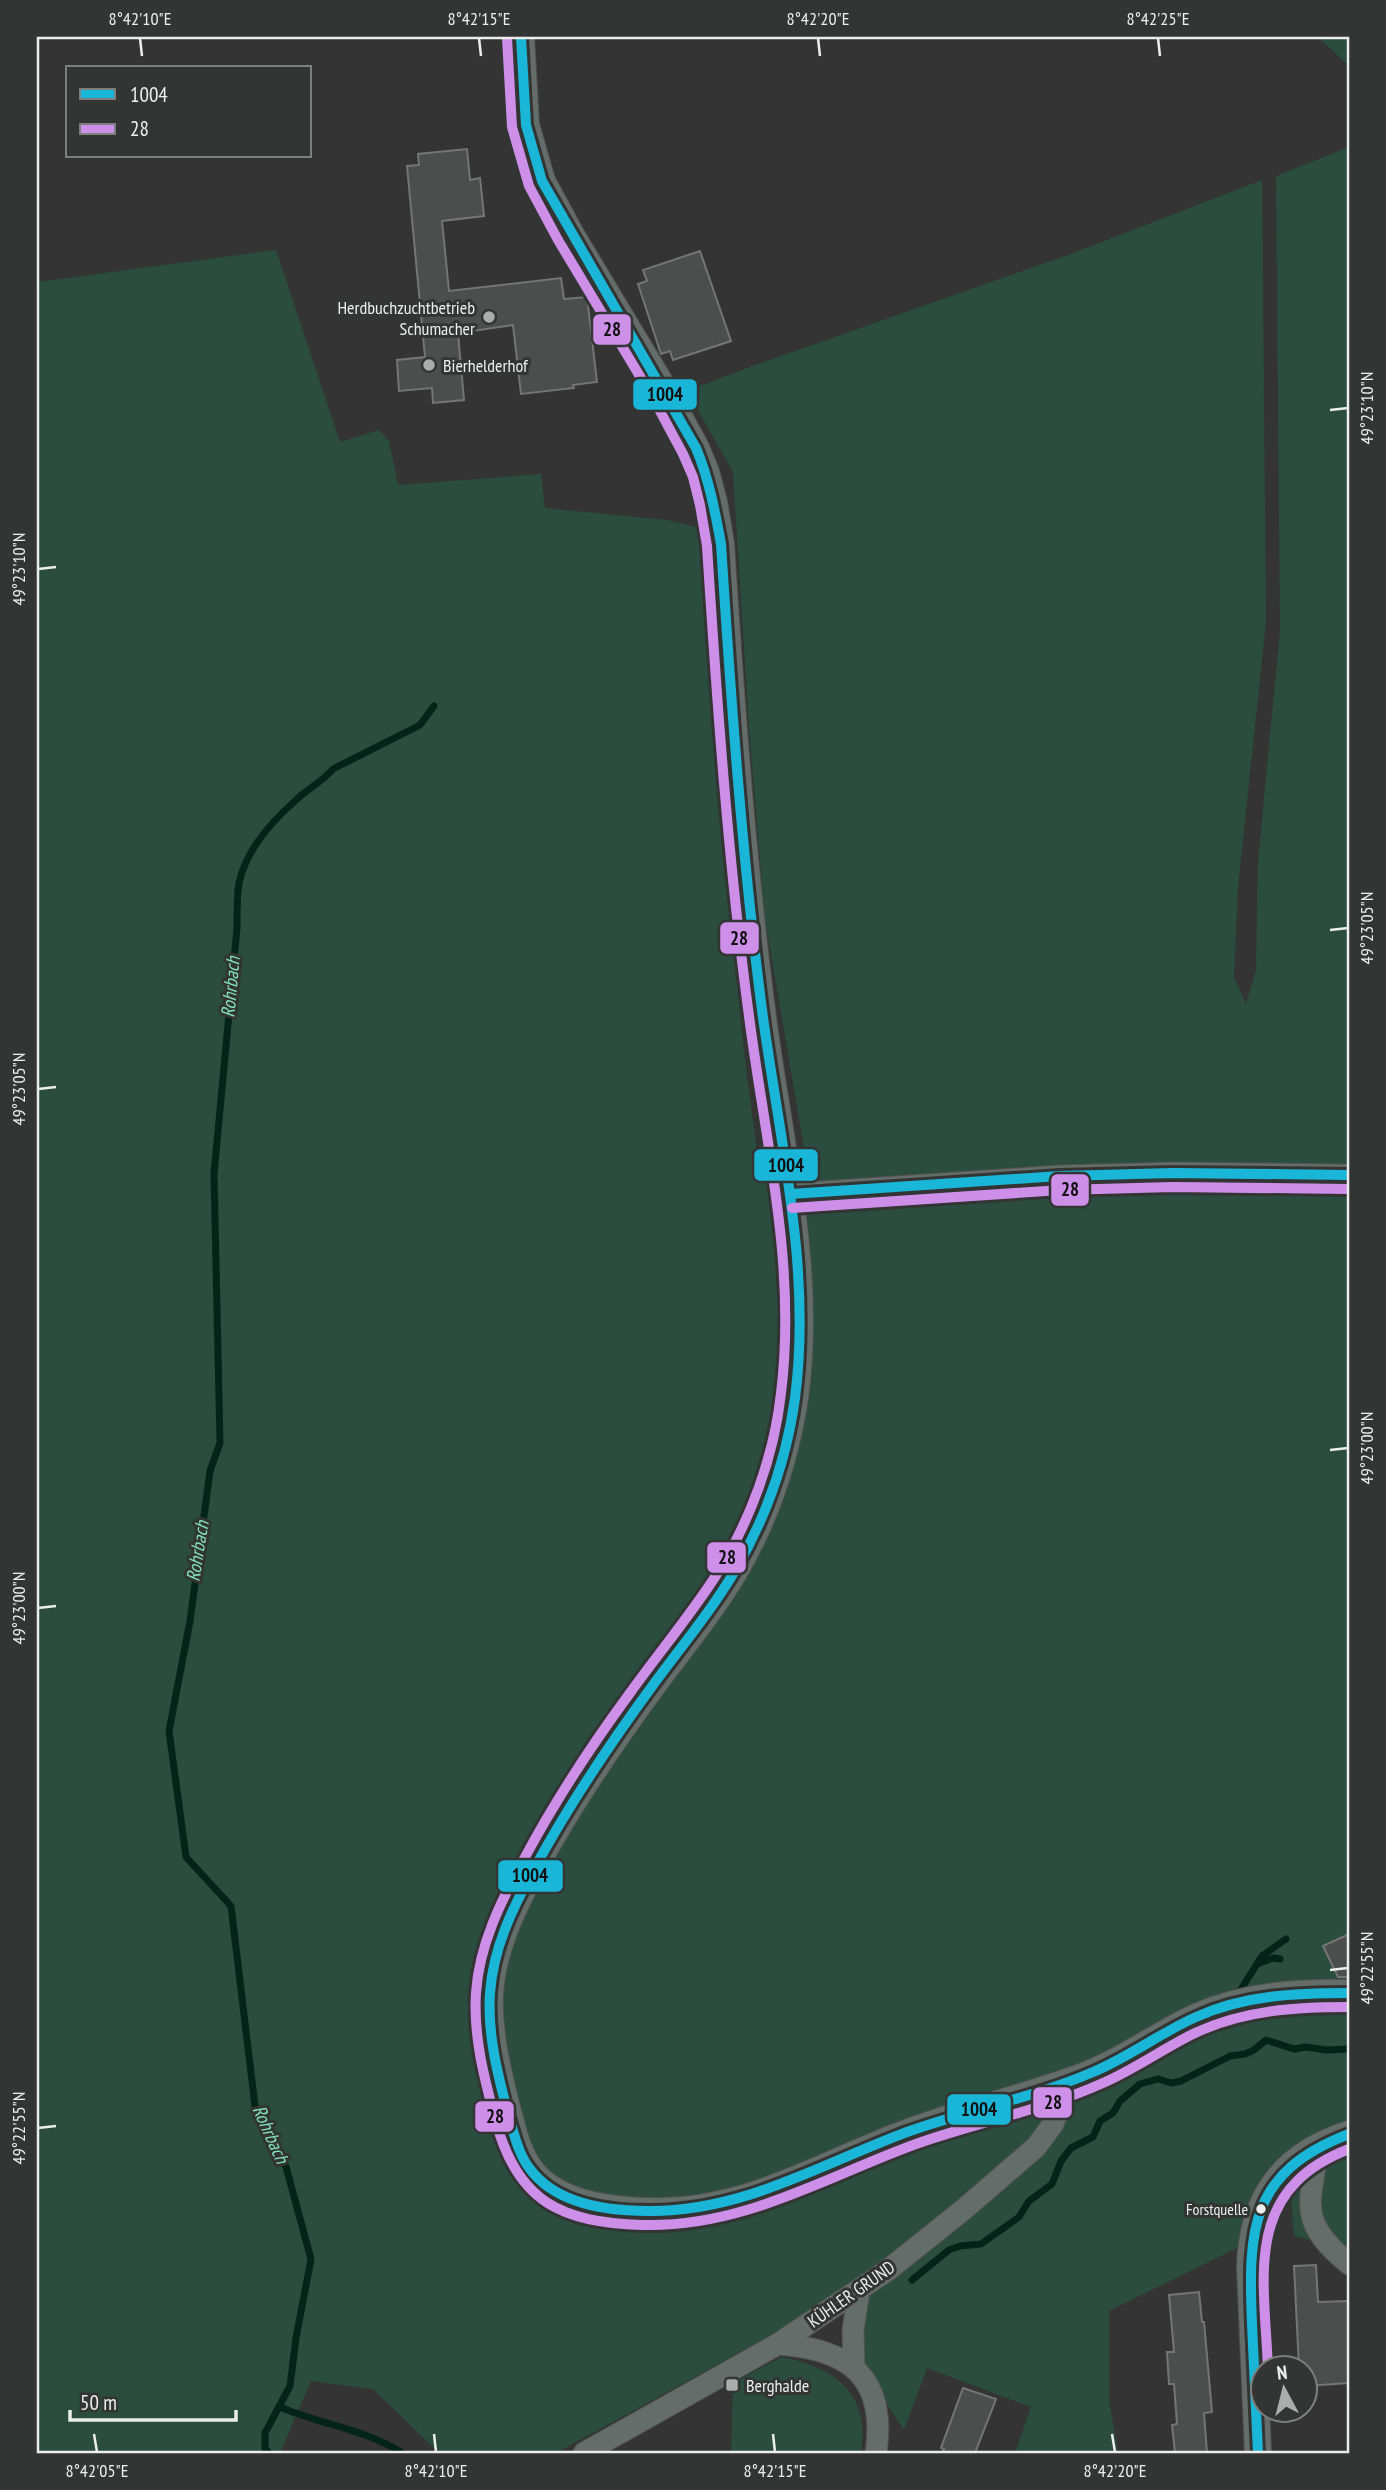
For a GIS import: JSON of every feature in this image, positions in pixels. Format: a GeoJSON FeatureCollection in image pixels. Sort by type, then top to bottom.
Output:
{"type":"FeatureCollection","features":[{"type":"Feature","properties":{"kind":"street"},"geometry":{"type":"LineString","coordinates":[[520,37],[526,125],[542,181],[569,233],[665,391],[696,448],[714,502],[721,544],[743,847],[753,940],[769,1070],[791,1194],[800,1283],[799,1361],[786,1443],[768,1500],[746,1550],[726,1586],[606,1751],[560,1822],[521,1894],[497,1953],[490,1994],[492,2032],[496,2062],[516,2140],[528,2167],[539,2179],[573,2199],[629,2210],[668,2211],[731,2204],[903,2134],[1069,2081],[1125,2057],[1190,2020],[1226,2006],[1279,1995],[1349,1993]]}},
{"type":"Feature","properties":{"kind":"street"},"geometry":{"type":"LineString","coordinates":[[791,1194],[1060,1176],[1173,1173],[1349,1175]]}},
{"type":"Feature","properties":{"kind":"street","name":"KÜHLER GRUND"},"geometry":{"type":"LineString","coordinates":[[584,2453],[778,2344],[859,2291],[963,2210],[1036,2147],[1053,2124],[1069,2081]]}},
{"type":"Feature","properties":{"kind":"street"},"geometry":{"type":"LineString","coordinates":[[1258,2453],[1250,2267],[1254,2229],[1263,2202],[1276,2180],[1296,2160],[1349,2134]]}},
{"type":"Feature","properties":{"kind":"street"},"geometry":{"type":"LineString","coordinates":[[1320,2146],[1311,2195],[1313,2221],[1324,2241],[1349,2264]]}},
{"type":"Feature","properties":{"kind":"street"},"geometry":{"type":"LineString","coordinates":[[854,2367],[853,2330],[859,2291]]}},
{"type":"Feature","properties":{"kind":"street"},"geometry":{"type":"LineString","coordinates":[[778,2344],[819,2349],[836,2355],[854,2367],[865,2382],[877,2411],[879,2433],[876,2453]]}},
{"type":"Feature","properties":{"kind":"green space"},"geometry":{"type":"Polygon","coordinates":[[[1318,37],[1349,37],[1349,66],[1318,37]]]}},
{"type":"Feature","properties":{"kind":"green space"},"geometry":{"type":"Polygon","coordinates":[[[1349,147],[1349,2250],[1294,2236],[1290,2187],[1237,2248],[1109,2311],[1109,2399],[1118,2453],[1015,2453],[1031,2407],[927,2368],[904,2430],[860,2363],[863,2295],[815,2311],[556,2453],[439,2453],[373,2389],[311,2381],[280,2453],[37,2453],[37,282],[276,250],[340,442],[379,430],[389,441],[398,485],[541,474],[545,508],[667,520],[703,529],[729,908],[759,1167],[806,1160],[765,919],[749,728],[733,472],[687,391],[1068,255],[1262,180],[1266,622],[1238,887],[1234,977],[1246,1004],[1256,970],[1258,861],[1280,630],[1276,176],[1349,147]]]}},
{"type":"Feature","properties":{"kind":"green space"},"geometry":{"type":"Polygon","coordinates":[[[782,2357],[818,2368],[845,2387],[860,2414],[861,2453],[731,2453],[733,2383],[782,2357]]]}},
{"type":"Feature","properties":{"kind":"building"},"geometry":{"type":"Polygon","coordinates":[[[467,149],[470,180],[480,178],[484,216],[442,221],[449,291],[561,278],[564,299],[587,297],[597,382],[573,385],[574,388],[521,394],[513,325],[458,333],[464,400],[433,403],[432,388],[399,391],[397,360],[425,357],[407,166],[419,165],[418,154],[467,149]]]}},
{"type":"Feature","properties":{"kind":"building"},"geometry":{"type":"Polygon","coordinates":[[[700,251],[731,341],[673,360],[670,351],[661,354],[638,284],[647,281],[643,270],[700,251]]]}},
{"type":"Feature","properties":{"kind":"building"},"geometry":{"type":"Polygon","coordinates":[[[1349,1934],[1349,1977],[1338,1977],[1323,1946],[1349,1934]]]}},
{"type":"Feature","properties":{"kind":"building"},"geometry":{"type":"Polygon","coordinates":[[[1316,2265],[1318,2302],[1349,2301],[1349,2383],[1320,2385],[1320,2354],[1298,2354],[1294,2266],[1316,2265]]]}},
{"type":"Feature","properties":{"kind":"building"},"geometry":{"type":"Polygon","coordinates":[[[1199,2292],[1212,2412],[1204,2413],[1207,2453],[1175,2453],[1172,2425],[1177,2424],[1174,2384],[1169,2384],[1167,2352],[1174,2352],[1169,2295],[1199,2292]]]}},
{"type":"Feature","properties":{"kind":"building"},"geometry":{"type":"Polygon","coordinates":[[[963,2388],[996,2399],[975,2453],[942,2453],[944,2449],[941,2448],[963,2388]]]}},
{"type":"Feature","properties":{"kind":"waterway","name":"Rohrbach"},"geometry":{"type":"LineString","coordinates":[[269,2453],[265,2448],[265,2433],[290,2386],[311,2259],[286,2167],[255,2106],[231,1906],[186,1857],[169,1731],[190,1621],[210,1471],[220,1443],[214,1174],[237,928],[238,890],[251,852],[267,829],[286,809],[333,769],[420,725],[434,706]]}},
{"type":"Feature","properties":{"kind":"waterway"},"geometry":{"type":"LineString","coordinates":[[1240,1991],[1262,1956],[1286,1939]]}},
{"type":"Feature","properties":{"kind":"waterway"},"geometry":{"type":"LineString","coordinates":[[1257,1964],[1273,1958],[1280,1959]]}},
{"type":"Feature","properties":{"kind":"waterway"},"geometry":{"type":"LineString","coordinates":[[912,2280],[949,2250],[981,2244],[1019,2217],[1029,2201],[1052,2184],[1061,2161],[1071,2148],[1093,2137],[1100,2121],[1113,2113],[1120,2101],[1140,2084],[1158,2079],[1171,2083],[1181,2081],[1230,2056],[1254,2050],[1266,2040],[1294,2049],[1349,2049]]}},
{"type":"Feature","properties":{"kind":"waterway"},"geometry":{"type":"LineString","coordinates":[[280,2407],[373,2438],[402,2453]]}},
{"type":"Feature","properties":{"kind":"transit line","name":"1004"},"geometry":{"type":"LineString","coordinates":[[521,37],[526,125],[542,181],[696,448],[714,507],[721,544],[749,894],[762,1010],[797,1252],[799,1349],[795,1398],[787,1442],[766,1508],[747,1549],[717,1599],[605,1753],[575,1799],[525,1885],[499,1945],[490,1993],[490,2025],[498,2074],[520,2152],[526,2164],[541,2181],[568,2198],[583,2203],[648,2211],[716,2204],[781,2184],[907,2132],[1070,2081],[1106,2066],[1183,2023],[1214,2010],[1271,1997],[1349,1993]]}},
{"type":"Feature","properties":{"kind":"transit line","name":"28"},"geometry":{"type":"LineString","coordinates":[[507,38],[512,127],[529,186],[558,240],[653,398],[683,454],[693,477],[700,505],[707,546],[735,899],[782,1251],[785,1345],[773,1441],[758,1488],[728,1556],[705,1592],[587,1754],[561,1795],[507,1891],[486,1941],[478,1975],[476,2026],[484,2075],[505,2150],[517,2172],[531,2189],[547,2203],[566,2212],[589,2219],[642,2225],[679,2224],[715,2218],[783,2198],[916,2144],[1080,2092],[1115,2077],[1195,2033],[1232,2019],[1270,2011],[1349,2007]]}},
{"type":"Feature","properties":{"kind":"transit line","name":"1004"},"geometry":{"type":"LineString","coordinates":[[791,1194],[1060,1176],[1173,1173],[1349,1175]]}},
{"type":"Feature","properties":{"kind":"transit line","name":"28"},"geometry":{"type":"LineString","coordinates":[[792,1208],[1061,1190],[1173,1187],[1349,1189]]}},
{"type":"Feature","properties":{"kind":"transit line","name":"1004"},"geometry":{"type":"LineString","coordinates":[[1258,2453],[1251,2290],[1255,2232],[1262,2208],[1274,2186],[1292,2166],[1316,2149],[1349,2134]]}},
{"type":"Feature","properties":{"kind":"transit line","name":"28"},"geometry":{"type":"LineString","coordinates":[[1267,2354],[1264,2269],[1267,2239],[1276,2212],[1291,2187],[1315,2166],[1349,2149]]}},
{"type":"Feature","properties":{"kind":"place","name":"Herdbuchzuchtbetrieb Schumacher"},"geometry":{"type":"Point","coordinates":[489,317]}},
{"type":"Feature","properties":{"kind":"place","name":"Bierhelderhof"},"geometry":{"type":"Point","coordinates":[429,365]}},
{"type":"Feature","properties":{"kind":"place","name":"Forstquelle"},"geometry":{"type":"Point","coordinates":[1261,2209]}},
{"type":"Feature","properties":{"kind":"place","name":"Berghalde"},"geometry":{"type":"Point","coordinates":[732,2385]}}]}
